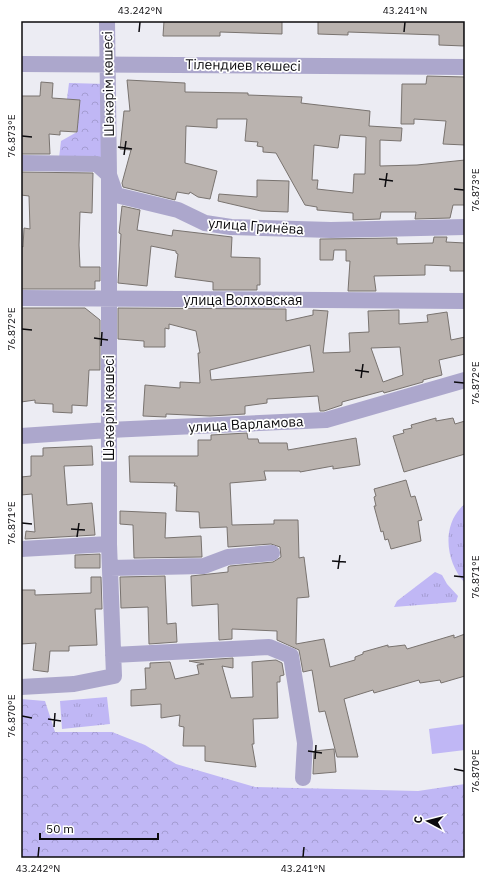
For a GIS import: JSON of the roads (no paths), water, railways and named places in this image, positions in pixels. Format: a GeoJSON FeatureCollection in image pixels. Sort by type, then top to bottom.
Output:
{"type":"FeatureCollection","features":[{"type":"Feature","properties":{"kind":"street","name":"Шәкәрім көшесі"},"geometry":{"type":"LineString","coordinates":[[21,687],[74,684],[114,676],[109,544],[109,175],[106,64],[107,21]]}},
{"type":"Feature","properties":{"kind":"street","name":"Тілендиев көшесі"},"geometry":{"type":"LineString","coordinates":[[21,64],[465,67]]}},
{"type":"Feature","properties":{"kind":"street"},"geometry":{"type":"LineString","coordinates":[[21,164],[97,164],[109,175]]}},
{"type":"Feature","properties":{"kind":"street","name":"улица Гринёва"},"geometry":{"type":"LineString","coordinates":[[109,175],[116,195],[178,210],[205,224],[231,227],[331,230],[465,227]]}},
{"type":"Feature","properties":{"kind":"street","name":"улица Волховская"},"geometry":{"type":"LineString","coordinates":[[21,298],[465,301]]}},
{"type":"Feature","properties":{"kind":"street","name":"улица Варламова"},"geometry":{"type":"LineString","coordinates":[[21,436],[109,430],[326,420],[465,380]]}},
{"type":"Feature","properties":{"kind":"street"},"geometry":{"type":"LineString","coordinates":[[21,549],[109,544]]}},
{"type":"Feature","properties":{"kind":"street"},"geometry":{"type":"LineString","coordinates":[[110,568],[204,566],[228,557],[272,553]]}},
{"type":"Feature","properties":{"kind":"street"},"geometry":{"type":"LineString","coordinates":[[113,655],[269,647],[291,656],[305,742],[303,778]]}}]}
